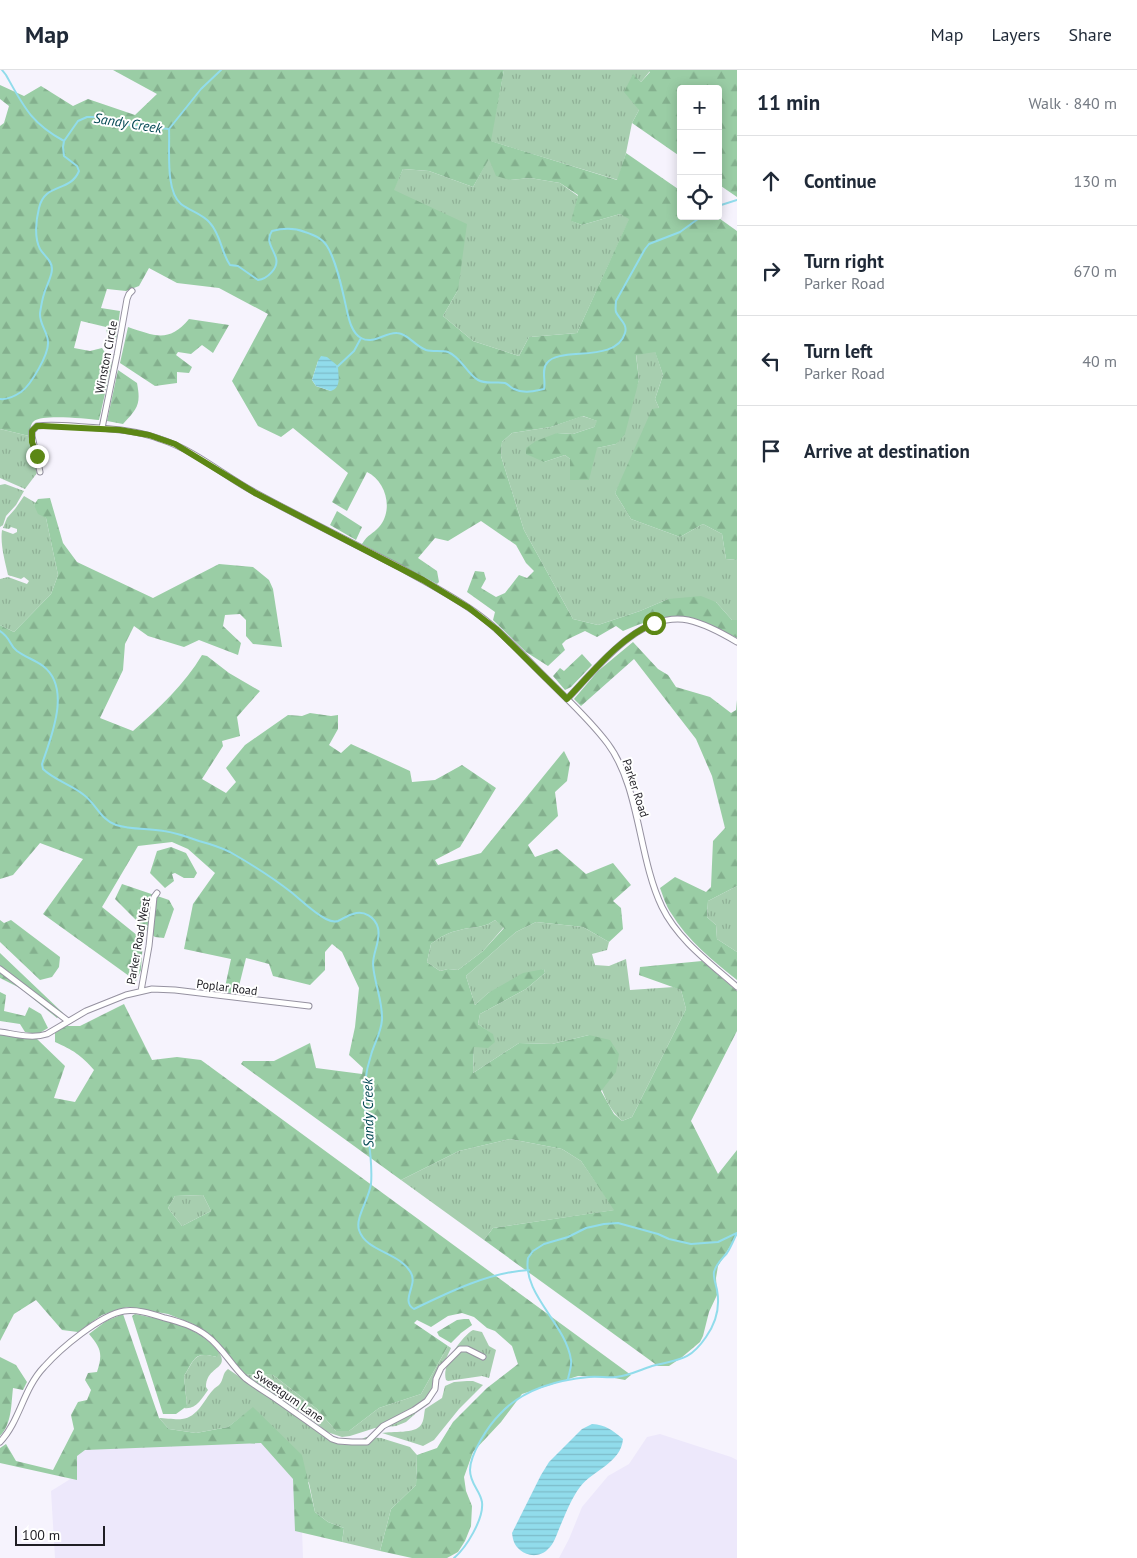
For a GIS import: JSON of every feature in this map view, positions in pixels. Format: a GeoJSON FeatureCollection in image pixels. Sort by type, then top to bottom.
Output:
{"type":"FeatureCollection","features":[{"type":"Feature","properties":{"kind":"street","name":"Winston Circle"},"geometry":{"type":"LineString","coordinates":[[102,428],[127,299],[132,290]]}},
{"type":"Feature","properties":{"kind":"street","name":"Parker Road"},"geometry":{"type":"LineString","coordinates":[[40,472],[32,442],[32,431],[34,428],[57,425],[102,428],[136,432],[156,437],[175,444],[255,493],[371,552],[469,608],[491,625],[567,699],[609,745],[621,766],[652,880],[670,921],[685,940],[737,987]]}},
{"type":"Feature","properties":{"kind":"street"},"geometry":{"type":"LineString","coordinates":[[567,699],[625,640],[654,623],[680,619],[690,620],[708,626],[737,642]]}},
{"type":"Feature","properties":{"kind":"street","name":"Parker Road West"},"geometry":{"type":"LineString","coordinates":[[0,1032],[38,1036],[47,1034],[86,1011],[141,991],[149,946],[154,897],[157,893]]}},
{"type":"Feature","properties":{"kind":"street"},"geometry":{"type":"LineString","coordinates":[[0,969],[68,1021]]}},
{"type":"Feature","properties":{"kind":"street","name":"Poplar Road"},"geometry":{"type":"LineString","coordinates":[[141,991],[152,989],[175,990],[309,1006]]}},
{"type":"Feature","properties":{"kind":"street","name":"Sweetgum Lane"},"geometry":{"type":"LineString","coordinates":[[0,1442],[7,1434],[29,1386],[42,1368],[68,1344],[87,1330],[122,1312],[136,1311],[159,1316],[180,1322],[199,1331],[213,1341],[246,1378],[332,1439],[338,1441],[367,1442],[383,1426],[421,1406],[433,1394],[441,1368],[460,1349],[467,1349],[483,1357]]}},
{"type":"Feature","properties":{"kind":"shaded area"},"geometry":{"type":"Polygon","coordinates":[[[660,1434],[737,1460],[737,1558],[559,1558],[582,1507],[608,1476],[629,1464],[647,1437],[660,1434]]]}},
{"type":"Feature","properties":{"kind":"shaded area"},"geometry":{"type":"Polygon","coordinates":[[[266,1437],[300,1471],[303,1558],[55,1558],[51,1491],[72,1478],[74,1446],[266,1437]]]}},
{"type":"Feature","properties":{"kind":"green space"},"geometry":{"type":"Polygon","coordinates":[[[113,70],[504,70],[491,141],[617,180],[626,153],[677,188],[677,220],[722,220],[737,231],[737,560],[726,559],[722,534],[703,524],[680,537],[631,519],[615,493],[652,409],[659,408],[655,399],[663,375],[655,352],[636,355],[639,380],[625,434],[616,444],[597,448],[589,480],[570,480],[570,459],[565,455],[544,462],[526,454],[526,448],[536,441],[557,433],[573,434],[594,427],[597,421],[583,416],[551,427],[512,433],[502,442],[501,456],[524,530],[573,619],[598,625],[668,599],[701,596],[716,602],[732,620],[737,620],[737,638],[694,619],[669,617],[655,619],[623,631],[616,626],[597,637],[585,631],[566,640],[562,644],[565,650],[548,666],[526,652],[493,620],[495,612],[467,592],[475,571],[484,572],[486,579],[481,588],[496,597],[505,593],[519,575],[527,578],[534,571],[526,563],[516,545],[481,521],[448,541],[435,538],[418,558],[437,571],[439,582],[437,584],[362,544],[384,520],[387,504],[386,496],[379,482],[367,472],[347,511],[332,502],[348,473],[293,428],[281,437],[258,426],[232,381],[268,314],[219,288],[177,283],[149,268],[139,286],[126,291],[107,289],[101,308],[120,311],[116,341],[108,339],[106,327],[81,321],[74,348],[90,351],[102,348],[112,363],[99,420],[39,419],[32,424],[29,436],[0,429],[0,126],[4,123],[9,106],[0,99],[0,85],[24,96],[41,86],[73,106],[88,99],[135,115],[157,94],[113,70]],[[489,159],[473,187],[429,171],[403,169],[394,190],[467,224],[458,290],[443,316],[473,341],[519,356],[529,337],[577,333],[629,219],[620,214],[582,225],[571,221],[578,195],[560,183],[530,178],[510,180],[496,176],[489,159]],[[318,361],[312,380],[316,386],[331,391],[337,368],[318,361]]]}},
{"type":"Feature","properties":{"kind":"green space"},"geometry":{"type":"Polygon","coordinates":[[[504,70],[650,71],[641,82],[633,75],[639,110],[632,123],[618,180],[490,141],[504,70]]]}},
{"type":"Feature","properties":{"kind":"green space"},"geometry":{"type":"Polygon","coordinates":[[[648,70],[737,70],[737,197],[722,187],[722,85],[677,85],[677,154],[632,123],[639,110],[624,92],[633,74],[641,82],[650,72],[648,70]]]}},
{"type":"Feature","properties":{"kind":"green space"},"geometry":{"type":"Polygon","coordinates":[[[489,158],[510,180],[530,178],[560,183],[578,196],[572,221],[582,225],[620,214],[630,218],[577,333],[529,337],[519,356],[473,341],[443,316],[458,290],[393,190],[403,169],[429,171],[473,187],[489,158]]]}},
{"type":"Feature","properties":{"kind":"green space"},"geometry":{"type":"Polygon","coordinates":[[[189,319],[229,325],[213,353],[202,345],[191,354],[178,352],[176,355],[192,367],[189,373],[177,372],[177,383],[155,386],[120,363],[128,327],[154,335],[161,335],[175,332],[189,319]]]}},
{"type":"Feature","properties":{"kind":"green space"},"geometry":{"type":"Polygon","coordinates":[[[655,351],[663,375],[655,399],[659,408],[615,493],[631,519],[680,537],[703,524],[722,534],[726,559],[737,560],[737,620],[732,620],[716,602],[668,599],[598,625],[573,619],[524,530],[501,456],[502,442],[512,433],[551,427],[582,416],[598,421],[594,427],[573,434],[557,433],[544,462],[565,455],[570,459],[597,448],[616,444],[639,380],[636,354],[655,351]]]}},
{"type":"Feature","properties":{"kind":"green space"},"geometry":{"type":"Polygon","coordinates":[[[118,370],[137,383],[139,396],[135,410],[123,424],[107,421],[118,370]]]}},
{"type":"Feature","properties":{"kind":"green space"},"geometry":{"type":"Polygon","coordinates":[[[0,429],[29,436],[37,473],[25,489],[0,478],[0,429]]]}},
{"type":"Feature","properties":{"kind":"green space"},"geometry":{"type":"Polygon","coordinates":[[[5,484],[24,491],[0,527],[0,485],[5,484]]]}},
{"type":"Feature","properties":{"kind":"green space"},"geometry":{"type":"Polygon","coordinates":[[[24,496],[36,503],[34,505],[46,518],[58,575],[51,594],[14,632],[0,625],[0,579],[8,577],[27,584],[29,581],[24,577],[21,579],[8,575],[3,552],[2,530],[13,534],[17,532],[17,529],[11,527],[9,529],[3,528],[7,518],[24,496]]]}},
{"type":"Feature","properties":{"kind":"green space"},"geometry":{"type":"Polygon","coordinates":[[[50,498],[63,543],[77,562],[153,598],[219,564],[253,567],[269,580],[273,589],[282,647],[253,644],[246,636],[246,620],[240,614],[225,615],[223,626],[241,643],[238,655],[199,640],[184,647],[148,636],[134,626],[125,644],[123,670],[100,718],[133,731],[179,686],[202,655],[207,656],[229,673],[260,691],[237,717],[240,736],[222,741],[223,746],[202,779],[226,793],[236,782],[226,768],[245,745],[288,715],[302,716],[310,713],[338,715],[338,729],[329,745],[341,753],[351,744],[410,771],[412,782],[435,780],[462,765],[496,788],[460,847],[435,860],[438,865],[481,853],[564,751],[570,763],[567,781],[555,792],[558,816],[528,845],[535,857],[557,849],[586,874],[613,863],[631,885],[613,901],[621,908],[623,929],[609,942],[583,927],[536,922],[516,932],[466,976],[475,1005],[488,993],[523,973],[544,969],[545,973],[526,989],[480,1014],[478,1024],[493,1034],[495,1042],[488,1048],[474,1047],[473,1073],[519,1043],[552,1044],[589,1035],[610,1040],[619,1054],[616,1072],[601,1091],[614,1114],[622,1121],[632,1117],[686,1009],[681,990],[639,975],[640,967],[702,961],[737,991],[737,1031],[691,1121],[718,1174],[737,1150],[737,1235],[718,1266],[716,1278],[717,1295],[709,1312],[703,1336],[700,1342],[681,1358],[669,1366],[658,1366],[484,1240],[493,1228],[614,1210],[581,1161],[562,1149],[510,1139],[459,1151],[401,1180],[241,1064],[243,1061],[274,1061],[310,1043],[316,1068],[362,1074],[363,1068],[349,1055],[355,1027],[359,988],[342,952],[332,944],[325,952],[325,970],[310,985],[273,976],[269,964],[246,958],[237,994],[224,992],[231,959],[184,949],[193,904],[215,873],[188,849],[172,842],[138,846],[102,907],[143,940],[141,970],[136,981],[43,914],[83,859],[40,843],[13,875],[0,879],[0,625],[14,632],[51,594],[58,575],[46,518],[38,514],[34,505],[38,499],[50,498]],[[495,920],[482,926],[448,933],[431,944],[427,962],[440,971],[448,969],[458,970],[483,951],[504,928],[495,920]]]}},
{"type":"Feature","properties":{"kind":"green space"},"geometry":{"type":"Polygon","coordinates":[[[337,511],[362,527],[356,540],[330,525],[337,511]]]}},
{"type":"Feature","properties":{"kind":"green space"},"geometry":{"type":"Polygon","coordinates":[[[633,642],[658,669],[668,675],[676,687],[710,697],[731,713],[736,710],[737,700],[737,886],[708,901],[707,917],[716,925],[717,939],[737,952],[737,980],[710,958],[677,923],[669,910],[660,888],[675,877],[706,892],[711,887],[713,841],[725,828],[712,776],[696,739],[634,659],[581,706],[574,699],[598,671],[633,642]]]}},
{"type":"Feature","properties":{"kind":"green space"},"geometry":{"type":"Polygon","coordinates":[[[582,654],[592,665],[571,687],[565,690],[553,676],[560,668],[564,671],[582,654]]]}},
{"type":"Feature","properties":{"kind":"green space"},"geometry":{"type":"Polygon","coordinates":[[[171,847],[186,853],[197,873],[194,878],[184,878],[175,873],[172,874],[174,881],[165,888],[150,873],[157,851],[171,847]]]}},
{"type":"Feature","properties":{"kind":"green space"},"geometry":{"type":"Polygon","coordinates":[[[122,884],[169,900],[174,909],[164,938],[155,937],[146,930],[115,899],[122,884]]]}},
{"type":"Feature","properties":{"kind":"green space"},"geometry":{"type":"Polygon","coordinates":[[[737,886],[737,952],[717,939],[716,925],[707,917],[708,901],[737,886]]]}},
{"type":"Feature","properties":{"kind":"green space"},"geometry":{"type":"Polygon","coordinates":[[[0,920],[4,923],[11,920],[60,957],[59,967],[52,977],[40,980],[0,942],[0,920]]]}},
{"type":"Feature","properties":{"kind":"green space"},"geometry":{"type":"Polygon","coordinates":[[[495,920],[504,927],[483,951],[458,970],[448,969],[440,971],[427,962],[431,944],[438,939],[452,932],[482,926],[495,920]]]}},
{"type":"Feature","properties":{"kind":"green space"},"geometry":{"type":"Polygon","coordinates":[[[536,922],[583,927],[609,942],[607,950],[592,954],[595,965],[609,966],[626,959],[630,990],[674,987],[681,990],[686,1009],[632,1117],[622,1121],[608,1102],[599,1081],[589,1035],[552,1044],[519,1043],[473,1073],[474,1047],[492,1034],[478,1024],[480,1014],[526,989],[545,973],[544,969],[488,993],[475,1005],[466,976],[516,932],[536,922]]]}},
{"type":"Feature","properties":{"kind":"green space"},"geometry":{"type":"Polygon","coordinates":[[[0,953],[63,1013],[57,1018],[20,988],[0,978],[0,953]]]}},
{"type":"Feature","properties":{"kind":"green space"},"geometry":{"type":"Polygon","coordinates":[[[0,992],[6,995],[4,1011],[25,1016],[29,1007],[41,1014],[48,1028],[38,1034],[25,1032],[20,1024],[0,1021],[0,992]]]}},
{"type":"Feature","properties":{"kind":"green space"},"geometry":{"type":"Polygon","coordinates":[[[124,1004],[152,1060],[177,1057],[201,1060],[631,1375],[625,1380],[609,1377],[578,1376],[522,1394],[501,1422],[473,1452],[464,1477],[466,1491],[472,1506],[471,1526],[458,1552],[447,1558],[412,1558],[380,1551],[391,1509],[416,1485],[417,1455],[437,1448],[453,1422],[487,1388],[518,1364],[512,1346],[495,1331],[487,1328],[474,1317],[462,1313],[448,1316],[431,1327],[417,1320],[414,1323],[448,1346],[421,1394],[379,1408],[349,1431],[336,1431],[317,1409],[273,1375],[244,1374],[212,1338],[193,1324],[168,1314],[127,1307],[102,1315],[78,1332],[62,1330],[36,1300],[14,1314],[0,1341],[0,1034],[37,1039],[65,1066],[54,1098],[75,1102],[94,1070],[76,1053],[55,1042],[55,1033],[66,1026],[80,1026],[124,1004]],[[203,1195],[175,1196],[168,1208],[182,1226],[211,1211],[203,1195]]]}},
{"type":"Feature","properties":{"kind":"green space"},"geometry":{"type":"Polygon","coordinates":[[[510,1139],[562,1149],[581,1161],[615,1210],[493,1228],[484,1240],[401,1180],[459,1151],[510,1139]]]}},
{"type":"Feature","properties":{"kind":"green space"},"geometry":{"type":"Polygon","coordinates":[[[203,1195],[211,1211],[182,1226],[168,1208],[175,1196],[203,1195]]]}},
{"type":"Feature","properties":{"kind":"green space"},"geometry":{"type":"Polygon","coordinates":[[[123,1314],[159,1418],[169,1429],[196,1433],[228,1427],[253,1407],[302,1455],[315,1512],[328,1522],[344,1528],[342,1542],[295,1531],[293,1479],[261,1443],[85,1450],[77,1456],[77,1480],[0,1463],[0,1448],[6,1444],[16,1461],[53,1470],[74,1429],[71,1415],[78,1402],[87,1400],[91,1390],[85,1380],[88,1373],[97,1372],[99,1366],[100,1352],[89,1334],[106,1321],[123,1314]]]}},
{"type":"Feature","properties":{"kind":"green space"},"geometry":{"type":"Polygon","coordinates":[[[135,1314],[181,1325],[201,1336],[219,1352],[217,1357],[204,1355],[193,1360],[184,1376],[187,1406],[176,1414],[163,1414],[132,1316],[135,1314]]]}},
{"type":"Feature","properties":{"kind":"green space"},"geometry":{"type":"Polygon","coordinates":[[[469,1319],[472,1325],[451,1343],[439,1336],[437,1332],[457,1320],[469,1319]]]}},
{"type":"Feature","properties":{"kind":"green space"},"geometry":{"type":"Polygon","coordinates":[[[473,1330],[482,1332],[489,1346],[496,1350],[489,1378],[482,1376],[446,1380],[446,1367],[453,1352],[473,1330]]]}},
{"type":"Feature","properties":{"kind":"green space"},"geometry":{"type":"Polygon","coordinates":[[[448,1346],[451,1348],[440,1372],[436,1388],[415,1414],[406,1422],[396,1426],[375,1428],[350,1436],[342,1437],[327,1432],[307,1416],[244,1374],[273,1375],[317,1409],[336,1431],[349,1431],[379,1408],[421,1394],[448,1346]]]}},
{"type":"Feature","properties":{"kind":"green space"},"geometry":{"type":"Polygon","coordinates":[[[219,1352],[222,1362],[207,1380],[206,1387],[208,1390],[195,1405],[184,1408],[187,1405],[184,1376],[196,1358],[203,1355],[216,1357],[219,1352]]]}},
{"type":"Feature","properties":{"kind":"green space"},"geometry":{"type":"Polygon","coordinates":[[[0,1357],[16,1365],[27,1382],[23,1390],[13,1388],[9,1420],[0,1436],[0,1357]]]}},
{"type":"Feature","properties":{"kind":"green space"},"geometry":{"type":"Polygon","coordinates":[[[228,1369],[338,1444],[350,1445],[366,1437],[381,1438],[410,1447],[417,1455],[416,1485],[391,1509],[380,1551],[342,1542],[344,1528],[328,1522],[315,1512],[309,1483],[253,1408],[228,1427],[196,1433],[169,1429],[159,1418],[188,1418],[200,1408],[213,1389],[221,1383],[228,1369]]]}},
{"type":"Feature","properties":{"kind":"green space"},"geometry":{"type":"Polygon","coordinates":[[[473,1381],[483,1385],[459,1409],[434,1440],[423,1446],[382,1433],[409,1431],[418,1428],[423,1422],[425,1409],[442,1398],[445,1386],[454,1382],[473,1381]]]}},
{"type":"Feature","properties":{"kind":"water"},"geometry":{"type":"Polygon","coordinates":[[[321,356],[327,357],[338,366],[338,384],[331,391],[316,386],[312,380],[321,356]]]}},
{"type":"Feature","properties":{"kind":"water"},"geometry":{"type":"Polygon","coordinates":[[[592,1424],[605,1427],[623,1439],[621,1447],[612,1460],[580,1487],[550,1547],[538,1555],[523,1552],[515,1544],[512,1533],[541,1475],[549,1462],[582,1429],[592,1424]]]}},
{"type":"Feature","properties":{"kind":"waterway"},"geometry":{"type":"LineString","coordinates":[[2,70],[29,113],[44,128],[64,141]]}},
{"type":"Feature","properties":{"kind":"waterway"},"geometry":{"type":"LineString","coordinates":[[169,129],[201,89],[221,70]]}},
{"type":"Feature","properties":{"kind":"waterway","name":"Sandy Creek"},"geometry":{"type":"LineString","coordinates":[[0,399],[14,396],[30,383],[39,369],[48,347],[48,338],[40,313],[43,296],[52,269],[51,263],[38,245],[36,223],[42,200],[47,194],[70,182],[79,171],[77,166],[64,156],[64,141],[78,121],[87,117],[99,117],[119,124],[169,129]]}},
{"type":"Feature","properties":{"kind":"waterway","name":"Sandy Creek"},"geometry":{"type":"LineString","coordinates":[[169,129],[170,180],[176,198],[181,204],[204,217],[210,223],[217,233],[230,265],[238,266],[258,280],[261,279],[268,275],[276,266],[276,258],[269,241],[272,231],[293,229],[315,236],[325,243],[331,253],[350,322],[358,336],[370,340],[393,333],[401,334],[426,350],[445,351],[453,354],[470,374],[478,380],[505,383],[522,391],[529,392],[544,389],[544,369],[553,358],[600,352],[620,342],[626,330],[616,312],[616,301],[645,249],[649,244],[680,232],[696,220]]}},
{"type":"Feature","properties":{"kind":"waterway","name":"Sandy Creek"},"geometry":{"type":"LineString","coordinates":[[722,205],[737,200]]}},
{"type":"Feature","properties":{"kind":"waterway"},"geometry":{"type":"LineString","coordinates":[[337,367],[354,351],[361,338]]}},
{"type":"Feature","properties":{"kind":"waterway","name":"Sandy Creek"},"geometry":{"type":"LineString","coordinates":[[0,631],[17,651],[43,666],[52,675],[56,687],[57,713],[42,764],[43,769],[84,795],[102,816],[111,823],[122,827],[169,832],[219,847],[269,876],[326,919],[337,921],[361,913],[368,915],[377,924],[379,932],[373,964],[382,1020],[369,1062],[365,1083],[371,1184],[358,1225],[363,1237],[369,1243],[399,1261],[411,1273],[413,1278],[409,1297],[410,1306],[414,1309],[455,1290],[485,1279],[529,1270]]}},
{"type":"Feature","properties":{"kind":"waterway"},"geometry":{"type":"LineString","coordinates":[[568,1379],[571,1360],[567,1347],[531,1284],[528,1258],[533,1251],[544,1244],[568,1237],[586,1228],[604,1224],[618,1223],[691,1244],[718,1242],[737,1233]]}},
{"type":"Feature","properties":{"kind":"waterway"},"geometry":{"type":"LineString","coordinates":[[454,1558],[469,1540],[480,1517],[482,1502],[470,1475],[471,1463],[480,1440],[495,1419],[519,1399],[541,1388],[577,1378],[625,1375],[682,1358],[694,1351],[706,1337],[715,1320],[718,1302],[714,1272],[737,1233]]}},
{"type":"Feature","properties":{"kind":"route"},"geometry":{"type":"LineString","coordinates":[[37,456],[32,442],[32,431],[37,426],[57,425],[136,432],[175,444],[255,493],[371,552],[469,608],[508,640],[567,699],[625,640],[654,623]]}}]}
